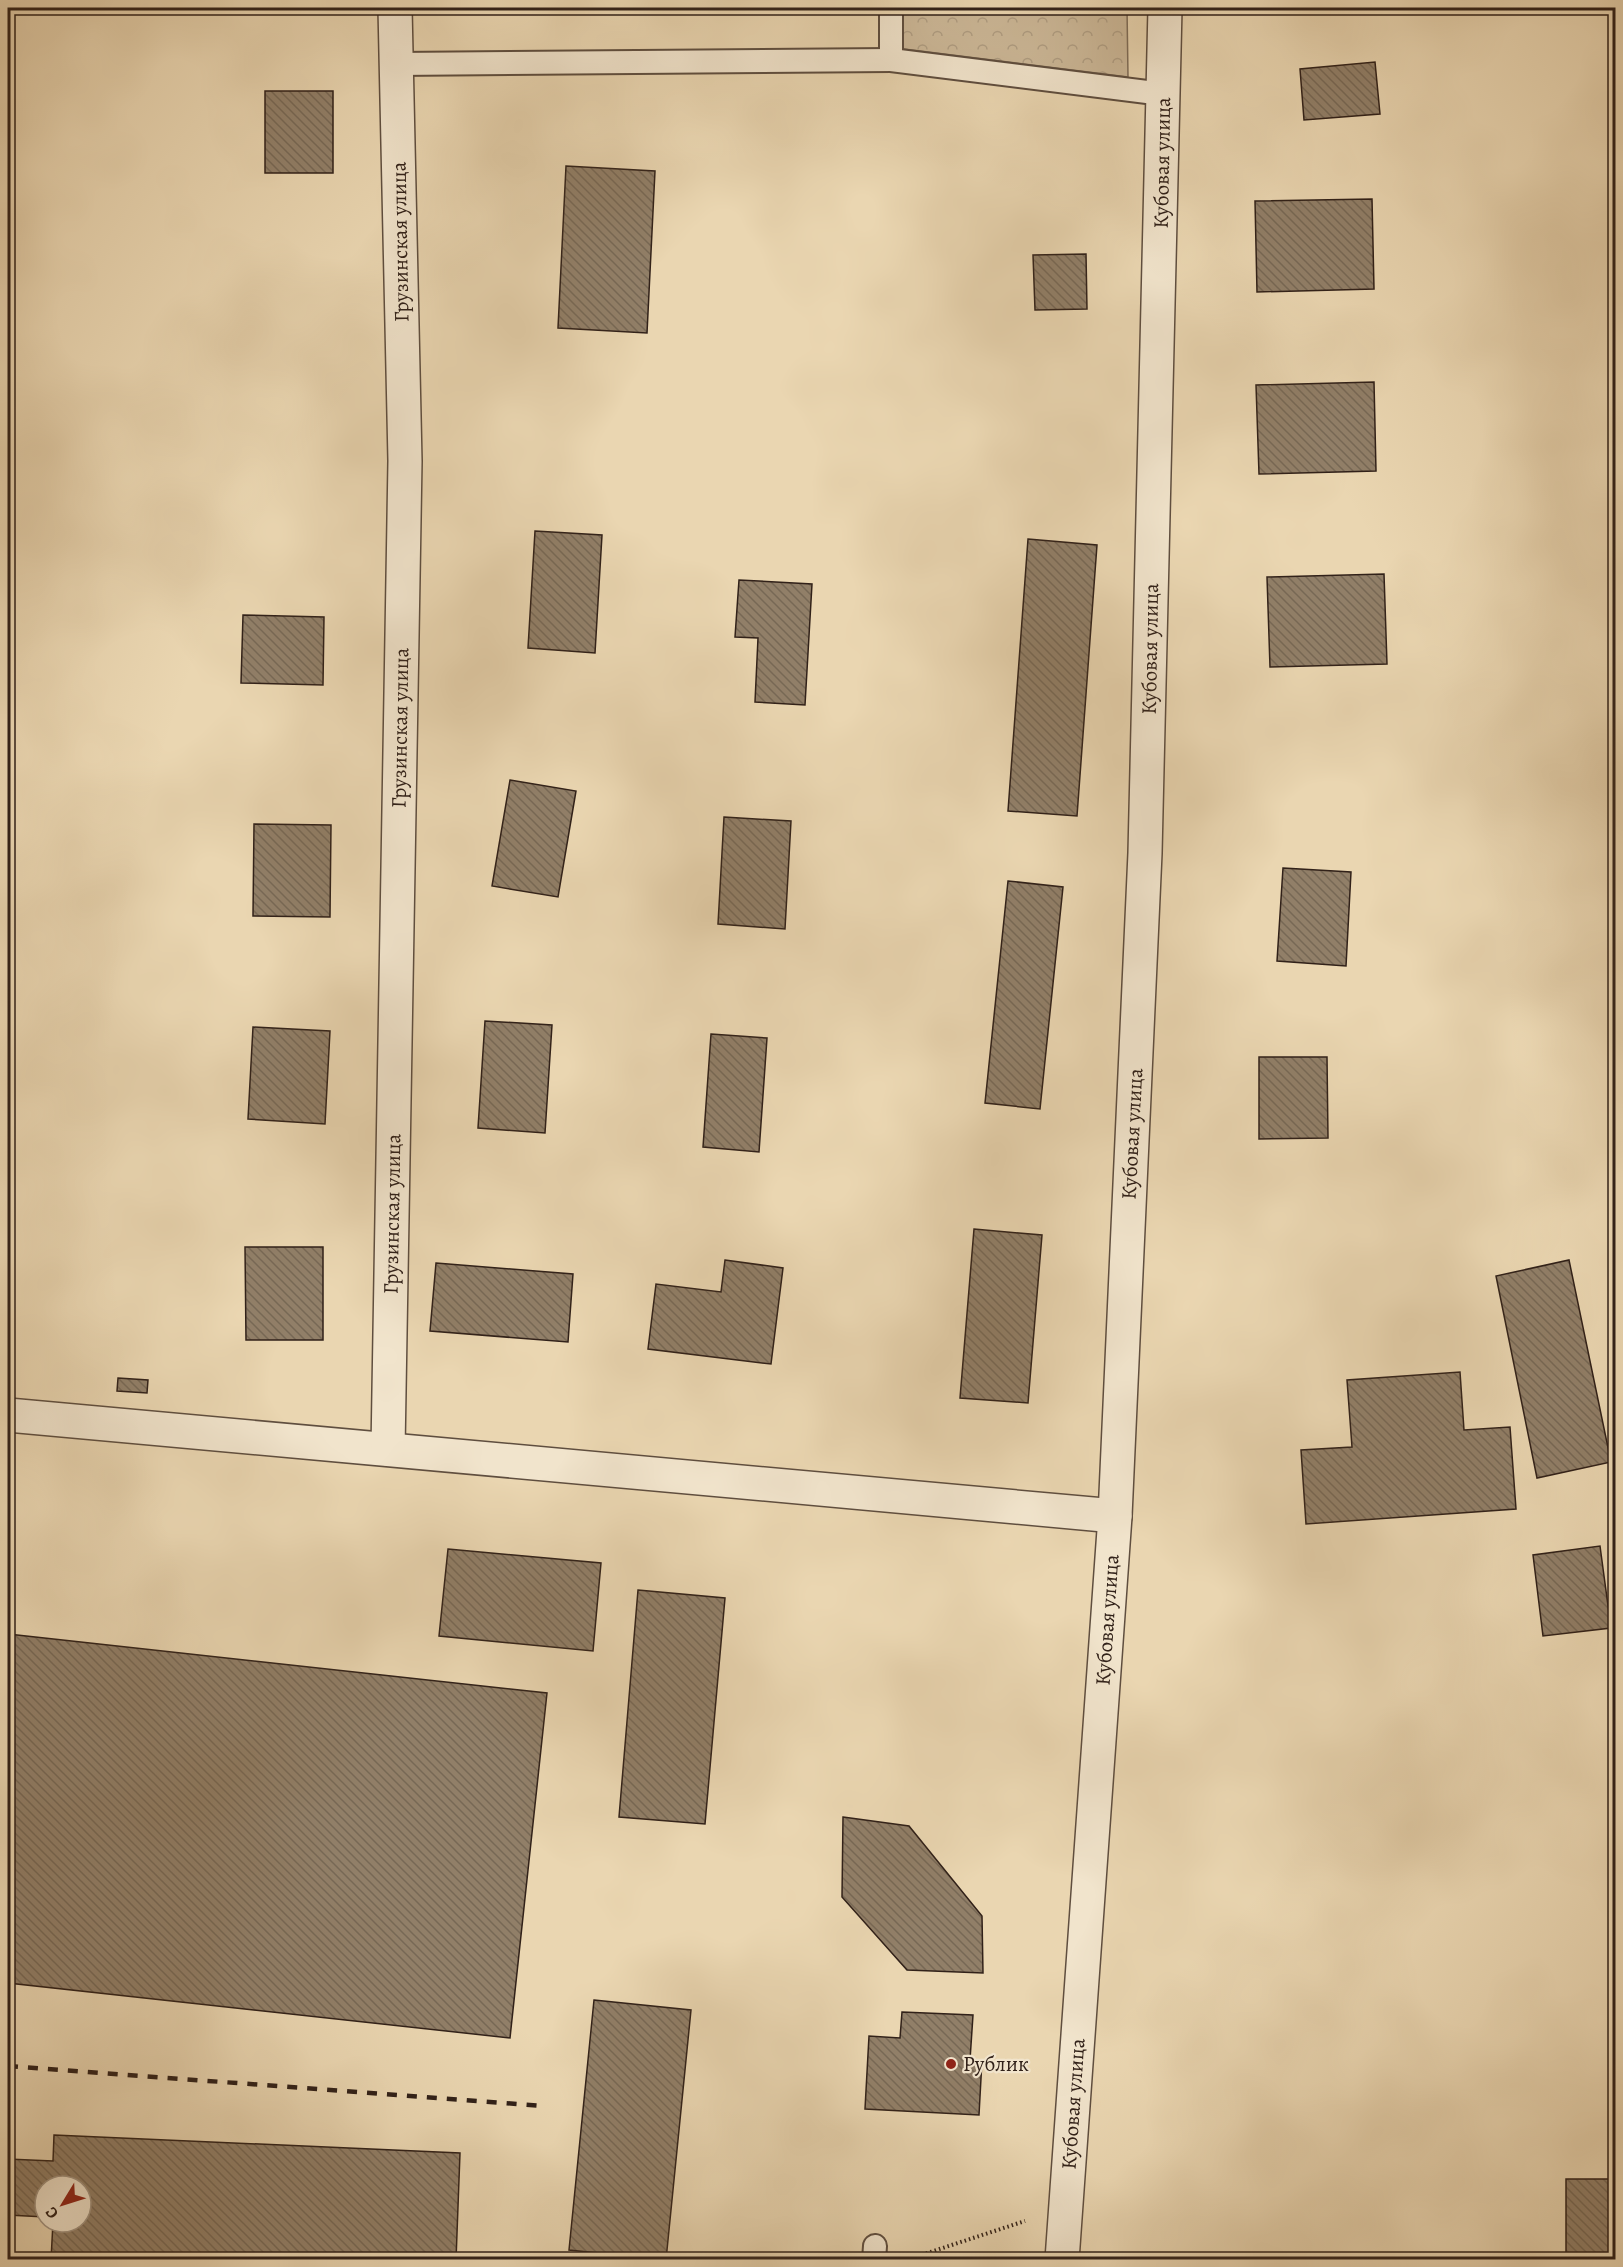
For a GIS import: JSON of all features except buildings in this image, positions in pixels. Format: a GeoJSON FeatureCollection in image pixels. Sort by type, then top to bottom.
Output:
{"type":"FeatureCollection","features":[{"type":"Feature","properties":{"kind":"street","name":"Грузинская улица"},"geometry":{"type":"LineString","coordinates":[[388,1449],[405,461],[395,8]]}},
{"type":"Feature","properties":{"kind":"street","name":"Кубовая улица"},"geometry":{"type":"LineString","coordinates":[[1062,2259],[1115,1516],[1145,853],[1165,8]]}},
{"type":"Feature","properties":{"kind":"street"},"geometry":{"type":"LineString","coordinates":[[8,1415],[1115,1516]]}},
{"type":"Feature","properties":{"kind":"lane"},"geometry":{"type":"LineString","coordinates":[[891,8],[891,60]]}},
{"type":"Feature","properties":{"kind":"lane"},"geometry":{"type":"LineString","coordinates":[[396,64],[891,60],[1163,94]]}},
{"type":"Feature","properties":{"kind":"path"},"geometry":{"type":"LineString","coordinates":[[908,2259],[1027,2220]]}},
{"type":"Feature","properties":{"kind":"green space"},"geometry":{"type":"Polygon","coordinates":[[[882,8],[1127,8],[1128,77],[880,46],[882,8]]]}},
{"type":"Feature","properties":{"kind":"railway"},"geometry":{"type":"LineString","coordinates":[[8,2066],[544,2106]]}},
{"type":"Feature","properties":{"kind":"place","name":"Рублик"},"geometry":{"type":"Point","coordinates":[951,2064]}}]}
